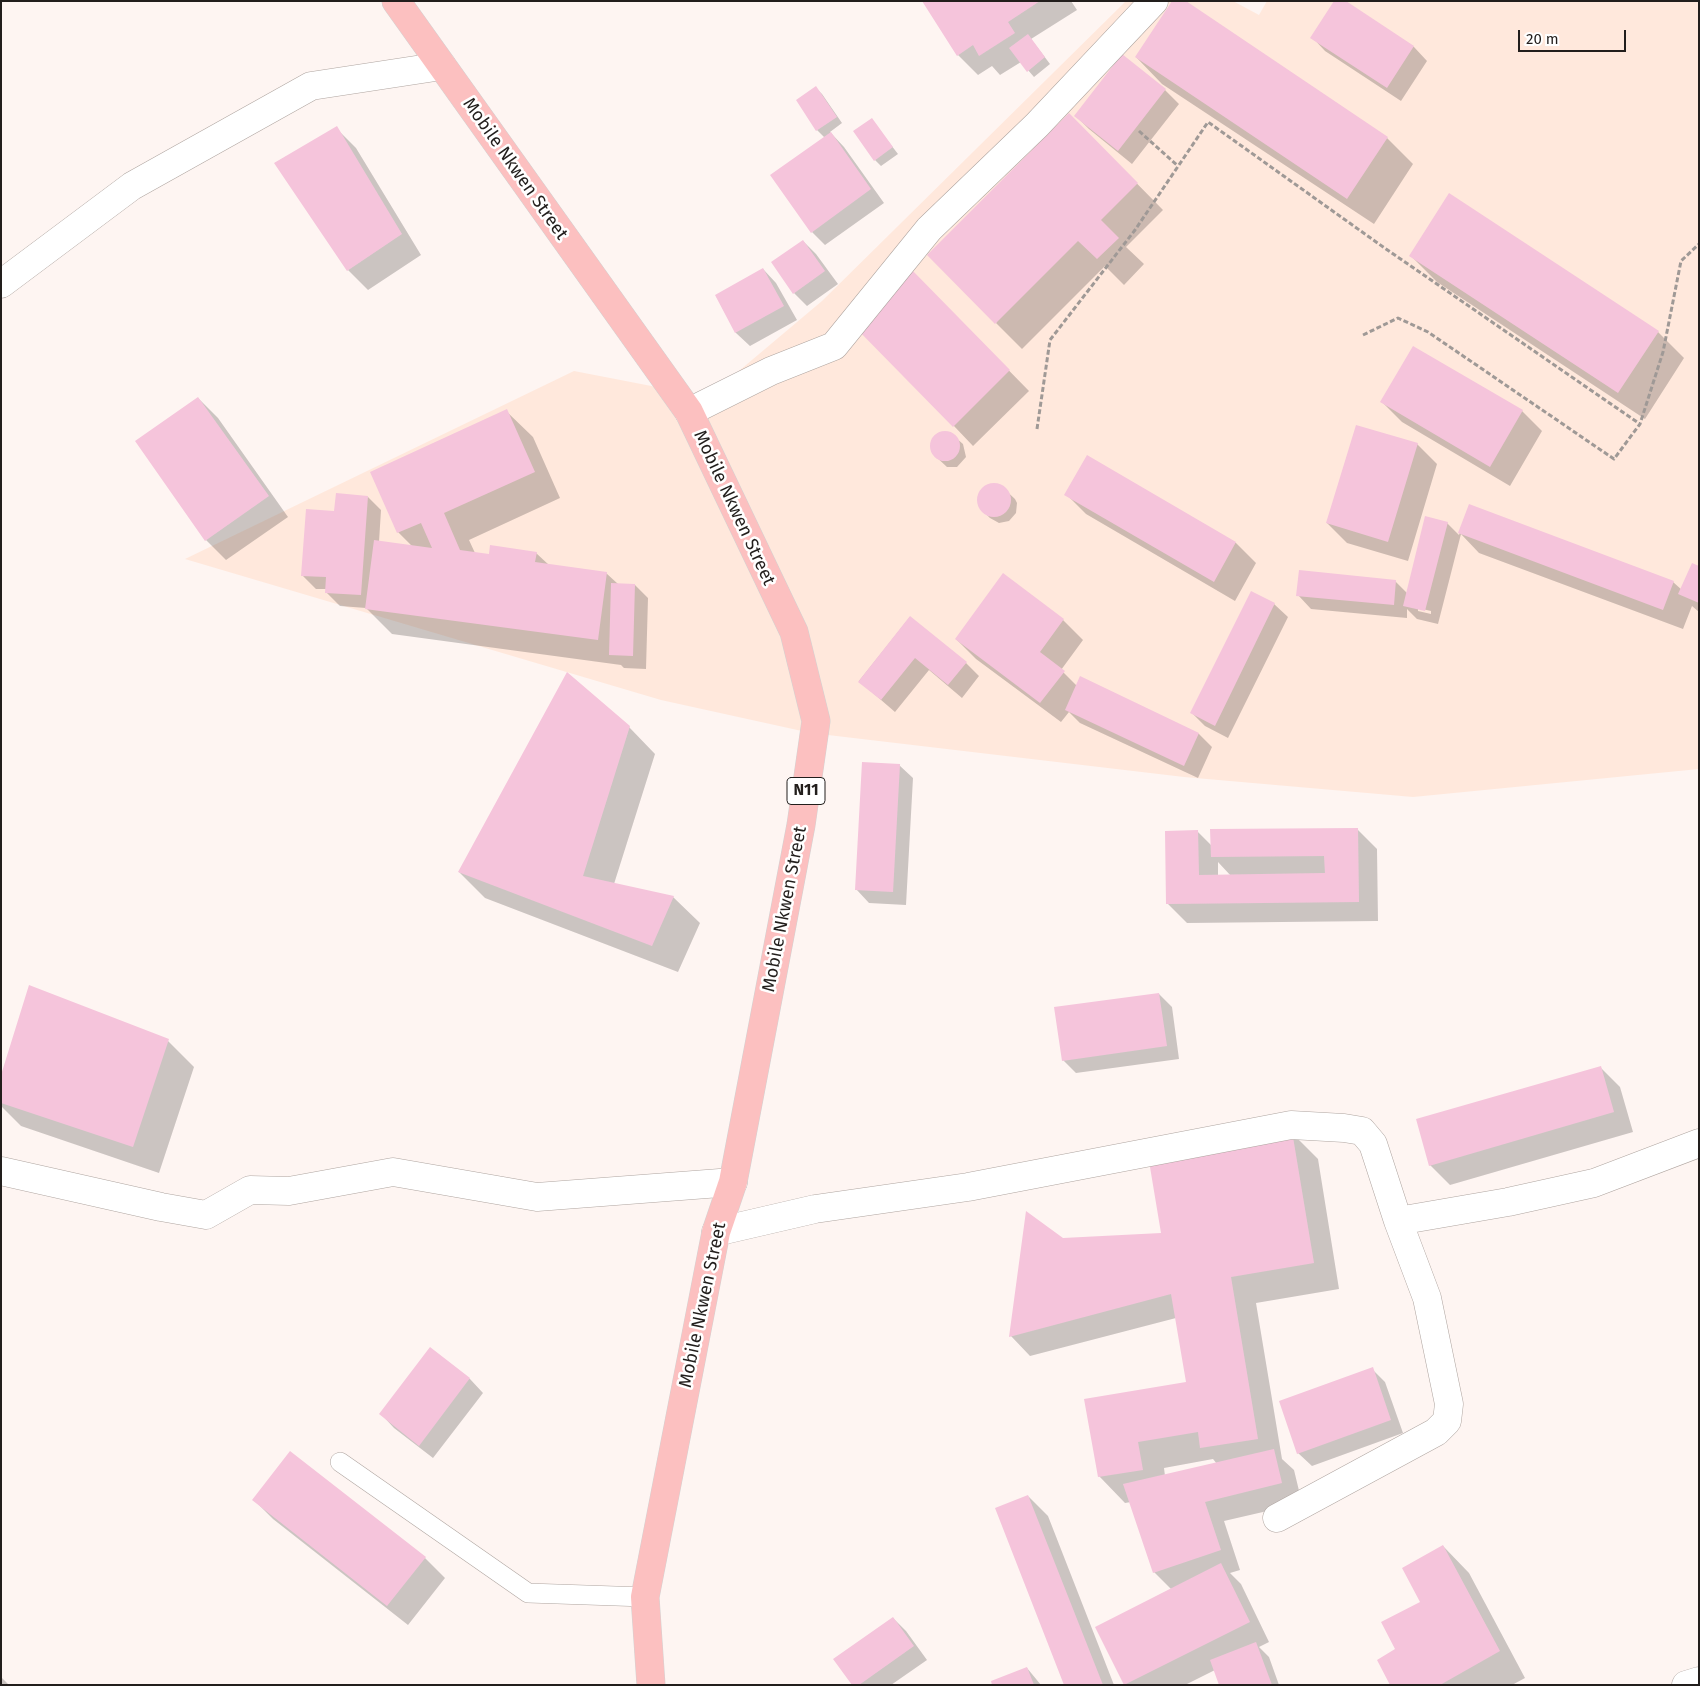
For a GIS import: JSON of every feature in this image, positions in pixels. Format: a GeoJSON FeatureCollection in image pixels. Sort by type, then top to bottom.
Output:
{"type":"FeatureCollection","features":[{"type":"Feature","properties":{"kind":"highway","name":"Mobile Nkwen Street"},"geometry":{"type":"LineString","coordinates":[[396,1],[689,412],[794,632],[816,720],[801,824],[733,1182],[716,1232],[646,1597],[651,1685]]}},
{"type":"Feature","properties":{"kind":"street"},"geometry":{"type":"LineString","coordinates":[[689,412],[771,371],[834,346],[929,229],[1037,125],[1154,1]]}},
{"type":"Feature","properties":{"kind":"street"},"geometry":{"type":"LineString","coordinates":[[1,284],[132,186],[311,86],[442,66]]}},
{"type":"Feature","properties":{"kind":"street"},"geometry":{"type":"LineString","coordinates":[[716,1232],[815,1209],[968,1187],[1291,1125],[1362,1131],[1373,1144],[1398,1221],[1427,1298],[1449,1404],[1447,1421],[1436,1432],[1277,1518]]}},
{"type":"Feature","properties":{"kind":"street"},"geometry":{"type":"LineString","coordinates":[[1398,1221],[1508,1202],[1594,1183],[1699,1143]]}},
{"type":"Feature","properties":{"kind":"street"},"geometry":{"type":"LineString","coordinates":[[1,1171],[161,1207],[206,1215],[250,1190],[289,1191],[393,1172],[537,1197],[733,1182]]}},
{"type":"Feature","properties":{"kind":"street"},"geometry":{"type":"LineString","coordinates":[[1686,1685],[1699,1681]]}},
{"type":"Feature","properties":{"kind":"lane"},"geometry":{"type":"LineString","coordinates":[[340,1462],[528,1592],[646,1597]]}},
{"type":"Feature","properties":{"kind":"path"},"geometry":{"type":"LineString","coordinates":[[1037,430],[1050,340],[1135,230],[1208,122],[1386,249],[1640,424]]}},
{"type":"Feature","properties":{"kind":"path"},"geometry":{"type":"LineString","coordinates":[[1139,131],[1178,166]]}},
{"type":"Feature","properties":{"kind":"path"},"geometry":{"type":"LineString","coordinates":[[1363,335],[1398,318],[1428,332],[1614,459],[1640,424],[1662,352],[1681,261],[1699,244]]}},
{"type":"Feature","properties":{"kind":"shaded area"},"geometry":{"type":"Polygon","coordinates":[[[1126,1],[1233,1],[1259,15],[1267,1],[1699,1],[1699,769],[1413,797],[1184,777],[811,733],[661,700],[185,559],[574,371],[708,397],[822,301],[1126,1]]]}},
{"type":"Feature","properties":{"kind":"building"},"geometry":{"type":"Polygon","coordinates":[[[922,1],[1040,1],[1008,22],[1015,33],[979,56],[973,45],[957,56],[922,1]]]}},
{"type":"Feature","properties":{"kind":"building"},"geometry":{"type":"Polygon","coordinates":[[[1172,1],[1186,1],[1388,137],[1347,199],[1135,57],[1172,1]]]}},
{"type":"Feature","properties":{"kind":"building"},"geometry":{"type":"Polygon","coordinates":[[[1334,1],[1346,1],[1414,46],[1387,88],[1310,38],[1334,1]]]}},
{"type":"Feature","properties":{"kind":"building"},"geometry":{"type":"Polygon","coordinates":[[[1028,34],[1045,57],[1027,72],[1009,48],[1028,34]]]}},
{"type":"Feature","properties":{"kind":"building"},"geometry":{"type":"Polygon","coordinates":[[[1122,54],[1166,89],[1118,151],[1074,116],[1122,54]]]}},
{"type":"Feature","properties":{"kind":"building"},"geometry":{"type":"Polygon","coordinates":[[[816,86],[837,117],[816,131],[796,100],[816,86]]]}},
{"type":"Feature","properties":{"kind":"building"},"geometry":{"type":"Polygon","coordinates":[[[1069,113],[1138,183],[1101,220],[1119,238],[1097,259],[1078,241],[995,324],[927,255],[1069,113]]]}},
{"type":"Feature","properties":{"kind":"building"},"geometry":{"type":"Polygon","coordinates":[[[872,118],[893,147],[874,161],[853,131],[872,118]]]}},
{"type":"Feature","properties":{"kind":"building"},"geometry":{"type":"Polygon","coordinates":[[[337,126],[402,234],[347,271],[274,163],[337,126]]]}},
{"type":"Feature","properties":{"kind":"building"},"geometry":{"type":"Polygon","coordinates":[[[831,132],[871,189],[811,233],[770,175],[831,132]]]}},
{"type":"Feature","properties":{"kind":"building"},"geometry":{"type":"Polygon","coordinates":[[[1449,193],[1659,331],[1618,393],[1409,256],[1449,193]]]}},
{"type":"Feature","properties":{"kind":"building"},"geometry":{"type":"Polygon","coordinates":[[[803,240],[825,271],[793,294],[771,262],[803,240]]]}},
{"type":"Feature","properties":{"kind":"building"},"geometry":{"type":"Polygon","coordinates":[[[763,268],[784,306],[735,333],[715,295],[763,268]]]}},
{"type":"Feature","properties":{"kind":"building"},"geometry":{"type":"Polygon","coordinates":[[[910,268],[1010,370],[953,427],[853,325],[910,268]]]}},
{"type":"Feature","properties":{"kind":"building"},"geometry":{"type":"Polygon","coordinates":[[[1413,346],[1523,410],[1490,467],[1380,402],[1413,346]]]}},
{"type":"Feature","properties":{"kind":"building"},"geometry":{"type":"Polygon","coordinates":[[[198,397],[269,496],[205,541],[135,441],[198,397]]]}},
{"type":"Feature","properties":{"kind":"building"},"geometry":{"type":"Polygon","coordinates":[[[507,409],[535,472],[444,513],[460,550],[489,554],[490,545],[537,552],[535,562],[607,572],[598,640],[365,609],[374,540],[432,548],[421,523],[397,533],[370,472],[507,409]]]}},
{"type":"Feature","properties":{"kind":"building"},"geometry":{"type":"Polygon","coordinates":[[[1356,425],[1418,443],[1388,542],[1326,523],[1356,425]]]}},
{"type":"Feature","properties":{"kind":"building"},"geometry":{"type":"Polygon","coordinates":[[[945,431],[956,435],[960,446],[956,457],[945,461],[934,457],[930,446],[934,435],[945,431]]]}},
{"type":"Feature","properties":{"kind":"building"},"geometry":{"type":"Polygon","coordinates":[[[1087,455],[1236,542],[1214,582],[1064,495],[1087,455]]]}},
{"type":"Feature","properties":{"kind":"building"},"geometry":{"type":"Polygon","coordinates":[[[994,483],[1006,488],[1011,500],[1006,512],[994,517],[982,512],[977,500],[982,488],[994,483]]]}},
{"type":"Feature","properties":{"kind":"building"},"geometry":{"type":"Polygon","coordinates":[[[336,493],[368,496],[361,595],[325,593],[326,577],[301,576],[306,509],[334,511],[336,493]]]}},
{"type":"Feature","properties":{"kind":"building"},"geometry":{"type":"Polygon","coordinates":[[[1469,504],[1674,581],[1663,610],[1458,533],[1469,504]]]}},
{"type":"Feature","properties":{"kind":"building"},"geometry":{"type":"Polygon","coordinates":[[[1425,516],[1448,522],[1425,611],[1403,606],[1425,516]]]}},
{"type":"Feature","properties":{"kind":"building"},"geometry":{"type":"Polygon","coordinates":[[[1692,563],[1699,566],[1699,603],[1678,594],[1692,563]]]}},
{"type":"Feature","properties":{"kind":"building"},"geometry":{"type":"Polygon","coordinates":[[[1299,570],[1396,580],[1394,605],[1296,596],[1299,570]]]}},
{"type":"Feature","properties":{"kind":"building"},"geometry":{"type":"Polygon","coordinates":[[[1003,573],[1064,619],[1040,652],[1065,671],[1040,703],[955,639],[1003,573]]]}},
{"type":"Feature","properties":{"kind":"building"},"geometry":{"type":"Polygon","coordinates":[[[611,583],[635,584],[633,656],[609,655],[611,583]]]}},
{"type":"Feature","properties":{"kind":"building"},"geometry":{"type":"Polygon","coordinates":[[[1251,591],[1275,603],[1215,726],[1190,713],[1251,591]]]}},
{"type":"Feature","properties":{"kind":"building"},"geometry":{"type":"Polygon","coordinates":[[[910,616],[967,662],[948,685],[915,658],[881,700],[858,682],[910,616]]]}},
{"type":"Feature","properties":{"kind":"building"},"geometry":{"type":"Polygon","coordinates":[[[567,672],[630,726],[583,876],[674,896],[652,946],[458,872],[567,672]]]}},
{"type":"Feature","properties":{"kind":"building"},"geometry":{"type":"Polygon","coordinates":[[[1080,676],[1199,733],[1184,766],[1065,710],[1080,676]]]}},
{"type":"Feature","properties":{"kind":"building"},"geometry":{"type":"Polygon","coordinates":[[[862,762],[900,764],[893,892],[855,890],[862,762]]]}},
{"type":"Feature","properties":{"kind":"building"},"geometry":{"type":"Polygon","coordinates":[[[1358,828],[1359,902],[1166,904],[1165,831],[1198,830],[1199,875],[1325,873],[1324,856],[1211,857],[1210,829],[1358,828]]]}},
{"type":"Feature","properties":{"kind":"building"},"geometry":{"type":"Polygon","coordinates":[[[29,985],[169,1039],[133,1147],[1,1103],[1,1075],[29,985]]]}},
{"type":"Feature","properties":{"kind":"building"},"geometry":{"type":"Polygon","coordinates":[[[1159,993],[1167,1046],[1062,1061],[1054,1007],[1159,993]]]}},
{"type":"Feature","properties":{"kind":"building"},"geometry":{"type":"Polygon","coordinates":[[[1601,1066],[1614,1112],[1429,1166],[1416,1119],[1601,1066]]]}},
{"type":"Feature","properties":{"kind":"building"},"geometry":{"type":"Polygon","coordinates":[[[1292,1131],[1314,1263],[1231,1277],[1258,1439],[1200,1448],[1198,1432],[1138,1442],[1143,1470],[1098,1477],[1084,1399],[1186,1382],[1171,1294],[1009,1337],[1026,1211],[1063,1238],[1161,1233],[1148,1155],[1292,1131]]]}},
{"type":"Feature","properties":{"kind":"building"},"geometry":{"type":"Polygon","coordinates":[[[430,1347],[470,1378],[419,1446],[379,1414],[430,1347]]]}},
{"type":"Feature","properties":{"kind":"building"},"geometry":{"type":"Polygon","coordinates":[[[1373,1367],[1391,1420],[1297,1454],[1279,1401],[1373,1367]]]}},
{"type":"Feature","properties":{"kind":"building"},"geometry":{"type":"Polygon","coordinates":[[[1274,1449],[1282,1483],[1205,1502],[1221,1550],[1153,1573],[1123,1484],[1274,1449]]]}},
{"type":"Feature","properties":{"kind":"building"},"geometry":{"type":"Polygon","coordinates":[[[290,1451],[426,1557],[387,1606],[252,1500],[290,1451]]]}},
{"type":"Feature","properties":{"kind":"building"},"geometry":{"type":"Polygon","coordinates":[[[1028,1495],[1103,1685],[1064,1685],[995,1508],[1028,1495]]]}},
{"type":"Feature","properties":{"kind":"building"},"geometry":{"type":"Polygon","coordinates":[[[1443,1545],[1500,1651],[1440,1685],[1390,1685],[1377,1660],[1395,1649],[1381,1622],[1420,1602],[1402,1568],[1443,1545]]]}},
{"type":"Feature","properties":{"kind":"building"},"geometry":{"type":"Polygon","coordinates":[[[1221,1563],[1250,1622],[1124,1685],[1095,1627],[1221,1563]]]}},
{"type":"Feature","properties":{"kind":"building"},"geometry":{"type":"Polygon","coordinates":[[[893,1617],[914,1646],[859,1685],[852,1685],[833,1659],[893,1617]]]}},
{"type":"Feature","properties":{"kind":"building"},"geometry":{"type":"Polygon","coordinates":[[[1256,1642],[1272,1685],[1219,1685],[1210,1660],[1256,1642]]]}},
{"type":"Feature","properties":{"kind":"building"},"geometry":{"type":"Polygon","coordinates":[[[1027,1667],[1034,1685],[992,1685],[991,1681],[1027,1667]]]}}]}
